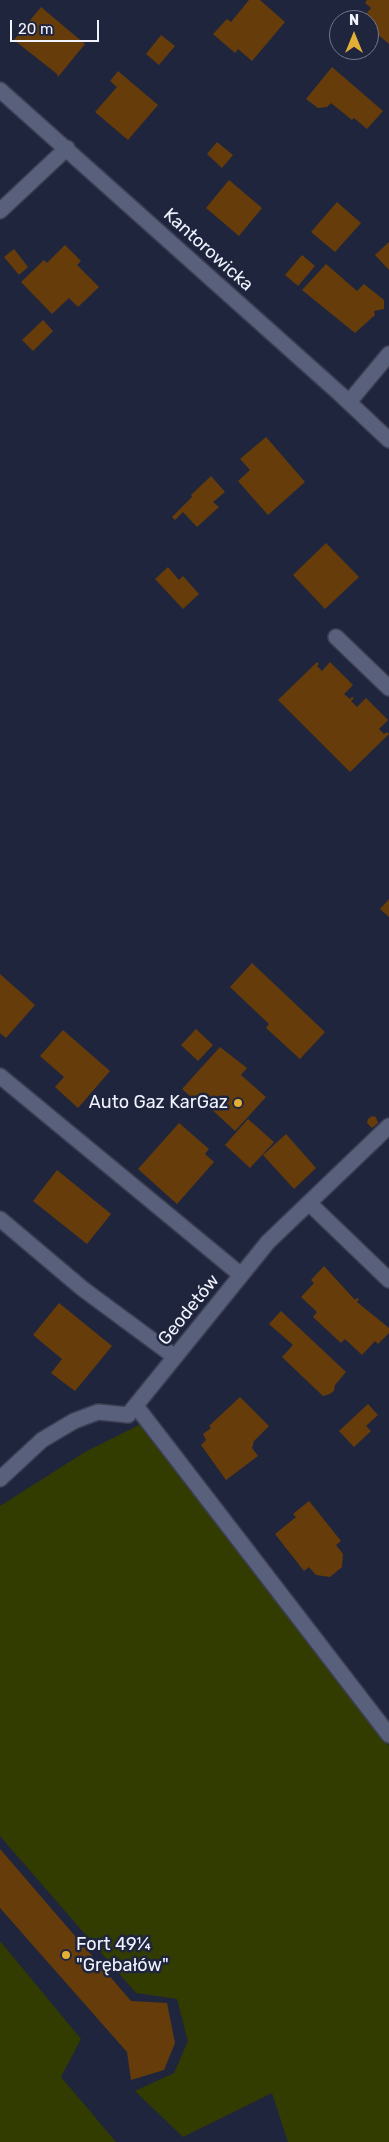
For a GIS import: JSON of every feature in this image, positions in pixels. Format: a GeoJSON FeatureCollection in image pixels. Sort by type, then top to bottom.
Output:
{"type":"FeatureCollection","features":[{"type":"Feature","properties":{"kind":"street","name":"Kantorowicka"},"geometry":{"type":"LineString","coordinates":[[0,90],[67,148],[389,440]]}},
{"type":"Feature","properties":{"kind":"street"},"geometry":{"type":"LineString","coordinates":[[0,211],[67,148]]}},
{"type":"Feature","properties":{"kind":"street"},"geometry":{"type":"LineString","coordinates":[[349,402],[389,354]]}},
{"type":"Feature","properties":{"kind":"street"},"geometry":{"type":"LineString","coordinates":[[336,637],[389,688]]}},
{"type":"Feature","properties":{"kind":"street"},"geometry":{"type":"LineString","coordinates":[[0,1076],[242,1275]]}},
{"type":"Feature","properties":{"kind":"street","name":"Geodetów"},"geometry":{"type":"LineString","coordinates":[[136,1406],[268,1242],[389,1126]]}},
{"type":"Feature","properties":{"kind":"street"},"geometry":{"type":"LineString","coordinates":[[309,1203],[389,1280]]}},
{"type":"Feature","properties":{"kind":"street"},"geometry":{"type":"LineString","coordinates":[[0,1219],[83,1289],[175,1357]]}},
{"type":"Feature","properties":{"kind":"street"},"geometry":{"type":"LineString","coordinates":[[0,1479],[42,1440],[74,1421],[98,1412],[128,1415],[136,1406],[389,1735]]}},
{"type":"Feature","properties":{"kind":"green space"},"geometry":{"type":"Polygon","coordinates":[[[141,1424],[389,1746],[389,2142],[288,2142],[272,2093],[183,2137],[135,2091],[174,2073],[188,2041],[177,1999],[136,1993],[0,1836],[0,1506],[85,1452],[141,1424]]]}},
{"type":"Feature","properties":{"kind":"green space"},"geometry":{"type":"Polygon","coordinates":[[[0,1941],[81,2039],[61,2077],[116,2142],[0,2142],[0,1941]]]}},
{"type":"Feature","properties":{"kind":"building"},"geometry":{"type":"Polygon","coordinates":[[[249,0],[260,0],[285,22],[252,61],[238,49],[235,53],[213,34],[227,19],[231,22],[249,0]]]}},
{"type":"Feature","properties":{"kind":"building"},"geometry":{"type":"Polygon","coordinates":[[[367,0],[389,0],[389,44],[379,36],[379,10],[369,10],[371,8],[365,3],[367,0]]]}},
{"type":"Feature","properties":{"kind":"building"},"geometry":{"type":"Polygon","coordinates":[[[41,7],[85,44],[58,77],[57,74],[14,40],[41,7]]]}},
{"type":"Feature","properties":{"kind":"building"},"geometry":{"type":"Polygon","coordinates":[[[161,35],[175,46],[159,65],[146,54],[161,35]]]}},
{"type":"Feature","properties":{"kind":"building"},"geometry":{"type":"Polygon","coordinates":[[[332,67],[383,111],[367,129],[331,103],[327,107],[318,108],[306,99],[332,67]]]}},
{"type":"Feature","properties":{"kind":"building"},"geometry":{"type":"Polygon","coordinates":[[[118,71],[158,105],[128,140],[95,112],[117,87],[110,81],[118,71]]]}},
{"type":"Feature","properties":{"kind":"building"},"geometry":{"type":"Polygon","coordinates":[[[217,142],[233,155],[222,168],[207,154],[217,142]]]}},
{"type":"Feature","properties":{"kind":"building"},"geometry":{"type":"Polygon","coordinates":[[[229,180],[262,208],[239,236],[206,208],[229,180]]]}},
{"type":"Feature","properties":{"kind":"building"},"geometry":{"type":"Polygon","coordinates":[[[337,202],[361,223],[335,252],[311,232],[337,202]]]}},
{"type":"Feature","properties":{"kind":"building"},"geometry":{"type":"Polygon","coordinates":[[[389,242],[389,270],[375,255],[389,242]]]}},
{"type":"Feature","properties":{"kind":"building"},"geometry":{"type":"Polygon","coordinates":[[[65,245],[81,261],[77,265],[99,287],[78,307],[69,298],[52,314],[21,282],[44,260],[47,263],[65,245]]]}},
{"type":"Feature","properties":{"kind":"building"},"geometry":{"type":"Polygon","coordinates":[[[14,249],[28,267],[19,275],[4,257],[14,249]]]}},
{"type":"Feature","properties":{"kind":"building"},"geometry":{"type":"Polygon","coordinates":[[[302,255],[315,266],[298,286],[285,275],[302,255]]]}},
{"type":"Feature","properties":{"kind":"building"},"geometry":{"type":"Polygon","coordinates":[[[326,264],[357,291],[364,284],[384,300],[384,309],[374,311],[375,315],[355,333],[302,290],[326,264]]]}},
{"type":"Feature","properties":{"kind":"building"},"geometry":{"type":"Polygon","coordinates":[[[43,320],[53,331],[33,351],[22,340],[43,320]]]}},
{"type":"Feature","properties":{"kind":"building"},"geometry":{"type":"Polygon","coordinates":[[[266,437],[305,482],[268,515],[238,481],[250,470],[240,459],[266,437]]]}},
{"type":"Feature","properties":{"kind":"building"},"geometry":{"type":"Polygon","coordinates":[[[211,476],[225,492],[213,502],[219,507],[197,527],[183,512],[175,520],[172,517],[211,476]]]}},
{"type":"Feature","properties":{"kind":"building"},"geometry":{"type":"Polygon","coordinates":[[[326,543],[359,577],[325,609],[293,575],[326,543]]]}},
{"type":"Feature","properties":{"kind":"building"},"geometry":{"type":"Polygon","coordinates":[[[168,567],[179,580],[183,576],[199,594],[183,609],[155,579],[168,567]]]}},
{"type":"Feature","properties":{"kind":"building"},"geometry":{"type":"Polygon","coordinates":[[[317,662],[319,664],[317,666],[322,671],[330,662],[353,685],[344,694],[350,699],[354,698],[351,701],[357,707],[366,698],[388,720],[379,729],[384,734],[387,732],[389,734],[350,772],[278,700],[317,662]]]}},
{"type":"Feature","properties":{"kind":"building"},"geometry":{"type":"Polygon","coordinates":[[[389,899],[389,917],[380,909],[389,899]]]}},
{"type":"Feature","properties":{"kind":"building"},"geometry":{"type":"Polygon","coordinates":[[[252,963],[325,1032],[300,1059],[266,1028],[269,1024],[230,987],[252,963]]]}},
{"type":"Feature","properties":{"kind":"building"},"geometry":{"type":"Polygon","coordinates":[[[0,974],[35,1005],[6,1038],[0,1033],[0,974]]]}},
{"type":"Feature","properties":{"kind":"building"},"geometry":{"type":"Polygon","coordinates":[[[196,1029],[213,1045],[198,1061],[181,1045],[196,1029]]]}},
{"type":"Feature","properties":{"kind":"building"},"geometry":{"type":"Polygon","coordinates":[[[63,1030],[110,1071],[78,1108],[55,1087],[64,1077],[40,1056],[63,1030]]]}},
{"type":"Feature","properties":{"kind":"building"},"geometry":{"type":"Polygon","coordinates":[[[220,1047],[247,1068],[241,1075],[266,1097],[235,1131],[208,1106],[205,1109],[182,1089],[220,1047]]]}},
{"type":"Feature","properties":{"kind":"building"},"geometry":{"type":"Polygon","coordinates":[[[372,1116],[376,1117],[378,1123],[372,1128],[367,1123],[368,1119],[372,1116]]]}},
{"type":"Feature","properties":{"kind":"building"},"geometry":{"type":"Polygon","coordinates":[[[248,1119],[274,1142],[250,1168],[225,1145],[248,1119]]]}},
{"type":"Feature","properties":{"kind":"building"},"geometry":{"type":"Polygon","coordinates":[[[179,1123],[209,1149],[205,1154],[214,1162],[177,1204],[138,1169],[179,1123]]]}},
{"type":"Feature","properties":{"kind":"building"},"geometry":{"type":"Polygon","coordinates":[[[286,1134],[316,1168],[294,1189],[263,1155],[286,1134]]]}},
{"type":"Feature","properties":{"kind":"building"},"geometry":{"type":"Polygon","coordinates":[[[57,1170],[111,1214],[87,1244],[33,1201],[57,1170]]]}},
{"type":"Feature","properties":{"kind":"building"},"geometry":{"type":"Polygon","coordinates":[[[324,1266],[355,1300],[359,1299],[357,1302],[389,1328],[389,1333],[378,1344],[375,1341],[362,1355],[345,1339],[341,1343],[313,1317],[317,1312],[301,1297],[314,1283],[311,1280],[324,1266]]]}},
{"type":"Feature","properties":{"kind":"building"},"geometry":{"type":"Polygon","coordinates":[[[59,1303],[112,1346],[75,1391],[51,1373],[62,1359],[33,1335],[59,1303]]]}},
{"type":"Feature","properties":{"kind":"building"},"geometry":{"type":"Polygon","coordinates":[[[281,1311],[346,1372],[330,1394],[323,1396],[282,1357],[293,1345],[269,1324],[281,1311]]]}},
{"type":"Feature","properties":{"kind":"building"},"geometry":{"type":"Polygon","coordinates":[[[240,1397],[269,1426],[254,1441],[252,1448],[258,1456],[226,1480],[201,1445],[206,1440],[203,1434],[211,1428],[209,1426],[240,1397]]]}},
{"type":"Feature","properties":{"kind":"building"},"geometry":{"type":"Polygon","coordinates":[[[368,1404],[378,1415],[366,1426],[371,1431],[354,1447],[339,1431],[368,1404]]]}},
{"type":"Feature","properties":{"kind":"building"},"geometry":{"type":"Polygon","coordinates":[[[309,1501],[341,1541],[336,1545],[343,1554],[342,1567],[330,1577],[316,1575],[309,1567],[304,1571],[275,1534],[296,1517],[293,1514],[309,1501]]]}},
{"type":"Feature","properties":{"kind":"building","name":"Fort 49¼ \"Grębałów\""},"geometry":{"type":"Polygon","coordinates":[[[0,1849],[131,2001],[167,2003],[175,2043],[164,2070],[131,2080],[127,2052],[0,1908],[0,1849]]]}},
{"type":"Feature","properties":{"kind":"place","name":"Auto Gaz KarGaz"},"geometry":{"type":"Point","coordinates":[238,1103]}},
{"type":"Feature","properties":{"kind":"place","name":"Fort 49¼ \"Grębałów\""},"geometry":{"type":"Point","coordinates":[66,1955]}}]}
